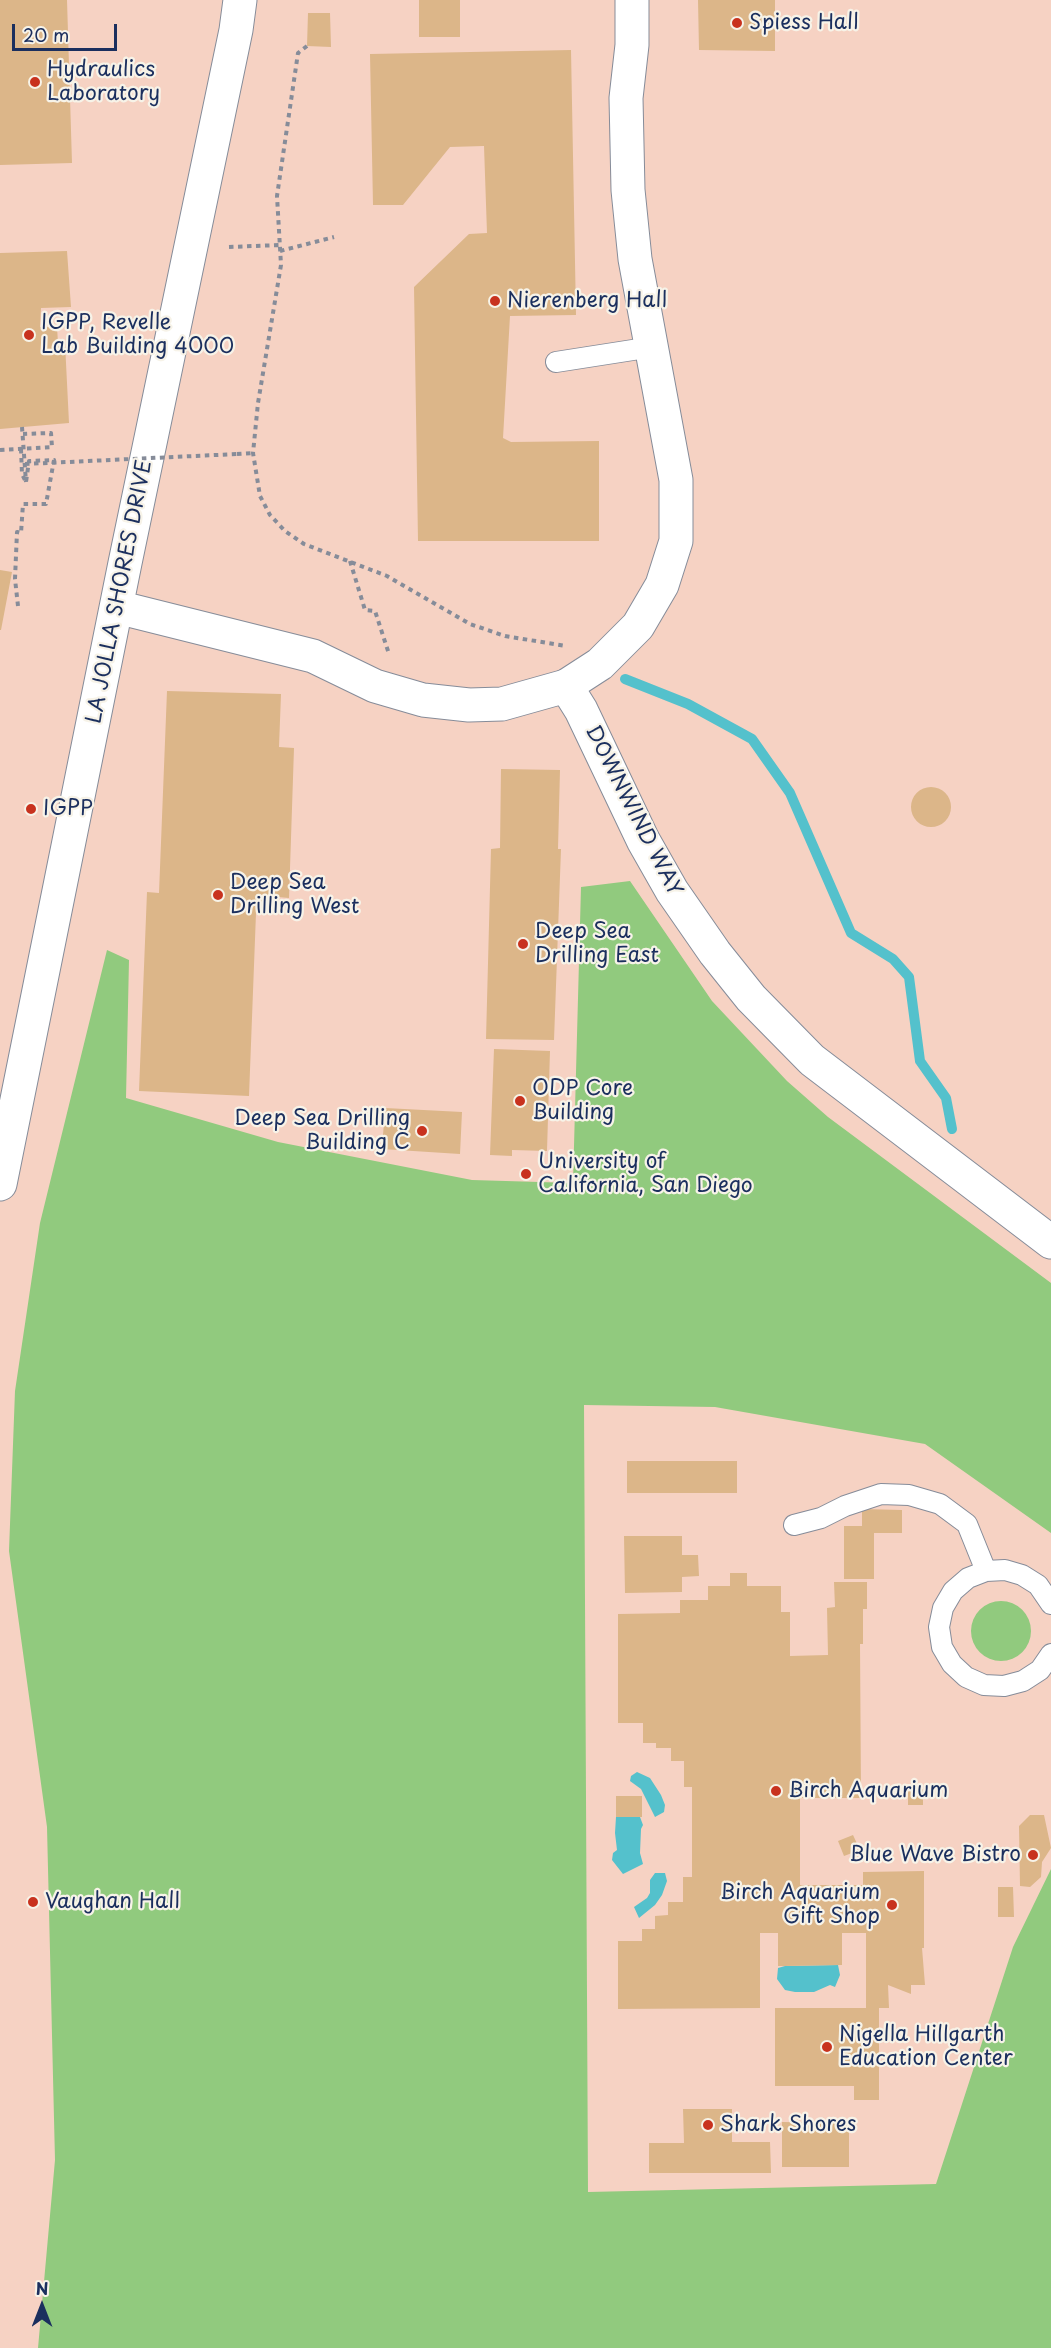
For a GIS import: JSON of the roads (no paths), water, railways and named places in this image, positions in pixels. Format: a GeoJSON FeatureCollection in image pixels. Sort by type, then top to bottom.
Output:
{"type":"FeatureCollection","features":[{"type":"Feature","properties":{"kind":"street","name":"LA JOLLA SHORES DRIVE"},"geometry":{"type":"LineString","coordinates":[[0,1184],[236,30],[240,0]]}},
{"type":"Feature","properties":{"kind":"street"},"geometry":{"type":"LineString","coordinates":[[117,607],[313,656],[375,686],[423,700],[469,705],[502,704],[566,686],[600,664],[638,626],[662,585],[676,541],[676,480],[635,259],[628,189],[626,98],[632,45],[632,0]]}},
{"type":"Feature","properties":{"kind":"street","name":"DOWNWIND WAY"},"geometry":{"type":"LineString","coordinates":[[566,686],[581,710],[642,840],[672,891],[715,953],[751,998],[812,1060],[1051,1242]]}},
{"type":"Feature","properties":{"kind":"lane"},"geometry":{"type":"LineString","coordinates":[[556,362],[652,347]]}},
{"type":"Feature","properties":{"kind":"lane"},"geometry":{"type":"LineString","coordinates":[[794,1525],[821,1518],[845,1506],[881,1494],[909,1496],[940,1504],[967,1524],[986,1571]]}},
{"type":"Feature","properties":{"kind":"lane"},"geometry":{"type":"LineString","coordinates":[[1051,1604],[1038,1585],[1022,1575],[1005,1570],[986,1571],[968,1578],[953,1591],[943,1608],[939,1627],[942,1647],[952,1664],[966,1677],[984,1685],[1004,1686],[1023,1681],[1040,1670],[1051,1654]]}},
{"type":"Feature","properties":{"kind":"water"},"geometry":{"type":"Polygon","coordinates":[[[637,1772],[650,1778],[665,1805],[664,1812],[655,1817],[641,1789],[630,1781],[631,1776],[637,1772]]]}},
{"type":"Feature","properties":{"kind":"water"},"geometry":{"type":"Polygon","coordinates":[[[616,1817],[640,1817],[643,1825],[640,1853],[643,1864],[623,1874],[612,1860],[613,1853],[617,1850],[616,1817]]]}},
{"type":"Feature","properties":{"kind":"water"},"geometry":{"type":"Polygon","coordinates":[[[655,1873],[665,1873],[667,1881],[655,1905],[639,1918],[634,1907],[647,1898],[650,1893],[650,1880],[655,1873]]]}},
{"type":"Feature","properties":{"kind":"water"},"geometry":{"type":"Polygon","coordinates":[[[838,1965],[840,1975],[835,1987],[830,1985],[814,1992],[785,1990],[777,1979],[778,1968],[785,1966],[838,1965]]]}},
{"type":"Feature","properties":{"kind":"waterway"},"geometry":{"type":"LineString","coordinates":[[625,679],[688,704],[752,739],[790,793],[851,933],[893,959],[909,977],[920,1061],[946,1098],[952,1129]]}},
{"type":"Feature","properties":{"kind":"place","name":"Spiess Hall"},"geometry":{"type":"Point","coordinates":[737,23]}},
{"type":"Feature","properties":{"kind":"place","name":"Hydraulics Laboratory"},"geometry":{"type":"Point","coordinates":[35,82]}},
{"type":"Feature","properties":{"kind":"place","name":"Nierenberg Hall"},"geometry":{"type":"Point","coordinates":[495,301]}},
{"type":"Feature","properties":{"kind":"place","name":"IGPP, Revelle Lab Building 4000"},"geometry":{"type":"Point","coordinates":[29,335]}},
{"type":"Feature","properties":{"kind":"place","name":"IGPP"},"geometry":{"type":"Point","coordinates":[31,809]}},
{"type":"Feature","properties":{"kind":"place","name":"Deep Sea Drilling West"},"geometry":{"type":"Point","coordinates":[218,895]}},
{"type":"Feature","properties":{"kind":"place","name":"Deep Sea Drilling East"},"geometry":{"type":"Point","coordinates":[523,944]}},
{"type":"Feature","properties":{"kind":"place","name":"ODP Core Building"},"geometry":{"type":"Point","coordinates":[520,1101]}},
{"type":"Feature","properties":{"kind":"place","name":"Deep Sea Drilling Building C"},"geometry":{"type":"Point","coordinates":[422,1131]}},
{"type":"Feature","properties":{"kind":"place","name":"University of California, San Diego"},"geometry":{"type":"Point","coordinates":[526,1174]}},
{"type":"Feature","properties":{"kind":"place","name":"Birch Aquarium"},"geometry":{"type":"Point","coordinates":[776,1791]}},
{"type":"Feature","properties":{"kind":"place","name":"Blue Wave Bistro"},"geometry":{"type":"Point","coordinates":[1033,1855]}},
{"type":"Feature","properties":{"kind":"place","name":"Vaughan Hall"},"geometry":{"type":"Point","coordinates":[33,1902]}},
{"type":"Feature","properties":{"kind":"place","name":"Birch Aquarium Gift Shop"},"geometry":{"type":"Point","coordinates":[892,1905]}},
{"type":"Feature","properties":{"kind":"place","name":"Nigella Hillgarth Education Center"},"geometry":{"type":"Point","coordinates":[827,2047]}},
{"type":"Feature","properties":{"kind":"place","name":"Shark Shores"},"geometry":{"type":"Point","coordinates":[708,2125]}}]}
